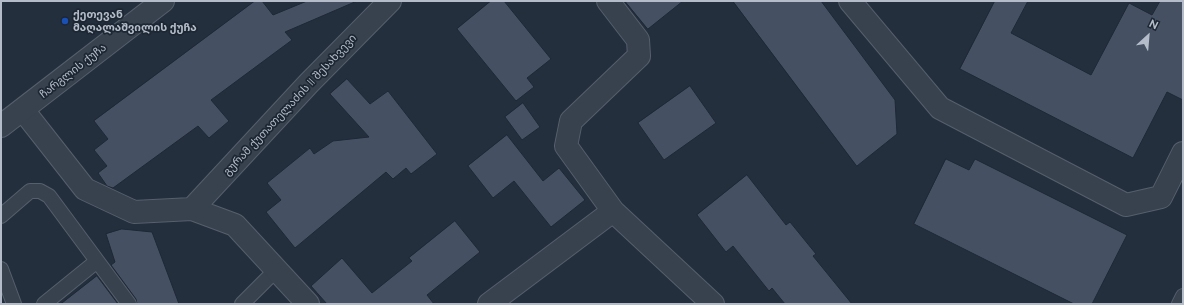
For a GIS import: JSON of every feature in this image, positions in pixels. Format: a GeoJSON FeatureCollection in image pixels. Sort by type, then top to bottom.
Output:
{"type":"FeatureCollection","features":[{"type":"Feature","properties":{"kind":"street","name":"გურამ ქუთათელაძის II შესახვევი"},"geometry":{"type":"LineString","coordinates":[[192,209],[309,83],[390,1]]}},
{"type":"Feature","properties":{"kind":"street"},"geometry":{"type":"LineString","coordinates":[[608,1],[638,40],[639,56],[571,121],[566,146],[613,211],[713,304]]}},
{"type":"Feature","properties":{"kind":"street"},"geometry":{"type":"LineString","coordinates":[[850,1],[940,108],[1126,205],[1161,198],[1183,153]]}},
{"type":"Feature","properties":{"kind":"street","name":"ჩარგლის ქუჩა"},"geometry":{"type":"LineString","coordinates":[[1,126],[161,2]]}},
{"type":"Feature","properties":{"kind":"street"},"geometry":{"type":"LineString","coordinates":[[23,110],[85,189],[134,212],[192,209],[235,225],[308,304]]}},
{"type":"Feature","properties":{"kind":"street"},"geometry":{"type":"LineString","coordinates":[[489,304],[613,211]]}},
{"type":"Feature","properties":{"kind":"lane"},"geometry":{"type":"LineString","coordinates":[[1,216],[30,191],[40,191],[49,196],[129,304]]}},
{"type":"Feature","properties":{"kind":"lane"},"geometry":{"type":"LineString","coordinates":[[44,304],[97,261]]}},
{"type":"Feature","properties":{"kind":"lane"},"geometry":{"type":"LineString","coordinates":[[1,269],[14,304]]}},
{"type":"Feature","properties":{"kind":"lane"},"geometry":{"type":"LineString","coordinates":[[242,304],[276,270]]}},
{"type":"Feature","properties":{"kind":"lane"},"geometry":{"type":"LineString","coordinates":[[1179,304],[1183,296]]}},
{"type":"Feature","properties":{"kind":"building"},"geometry":{"type":"Polygon","coordinates":[[[255,1],[262,1],[273,15],[307,1],[357,1],[285,32],[292,40],[211,100],[229,121],[209,138],[198,126],[113,188],[107,186],[98,173],[107,166],[94,150],[108,139],[94,121],[255,1]]]}},
{"type":"Feature","properties":{"kind":"building"},"geometry":{"type":"Polygon","coordinates":[[[491,1],[504,1],[551,59],[527,78],[534,87],[516,101],[457,29],[491,1]]]}},
{"type":"Feature","properties":{"kind":"building"},"geometry":{"type":"Polygon","coordinates":[[[625,1],[683,1],[648,29],[625,1]]]}},
{"type":"Feature","properties":{"kind":"building"},"geometry":{"type":"Polygon","coordinates":[[[733,1],[821,1],[895,100],[897,134],[857,166],[733,1]]]}},
{"type":"Feature","properties":{"kind":"building"},"geometry":{"type":"Polygon","coordinates":[[[995,1],[1028,1],[1011,33],[1091,75],[1129,3],[1152,15],[1160,1],[1183,1],[1183,100],[1167,92],[1133,158],[960,69],[995,1]]]}},
{"type":"Feature","properties":{"kind":"building"},"geometry":{"type":"Polygon","coordinates":[[[347,79],[370,104],[388,91],[437,154],[411,174],[406,168],[393,179],[386,172],[295,248],[266,212],[281,200],[267,183],[310,148],[314,154],[333,141],[369,137],[330,94],[347,79]]]}},
{"type":"Feature","properties":{"kind":"building"},"geometry":{"type":"Polygon","coordinates":[[[690,86],[716,123],[664,160],[638,123],[690,86]]]}},
{"type":"Feature","properties":{"kind":"building"},"geometry":{"type":"Polygon","coordinates":[[[523,103],[540,127],[522,140],[505,117],[523,103]]]}},
{"type":"Feature","properties":{"kind":"building"},"geometry":{"type":"Polygon","coordinates":[[[507,135],[543,181],[559,168],[585,200],[551,227],[514,181],[493,198],[468,166],[507,135]]]}},
{"type":"Feature","properties":{"kind":"building"},"geometry":{"type":"Polygon","coordinates":[[[946,159],[969,170],[975,159],[1127,235],[1092,304],[1074,304],[914,224],[946,159]]]}},
{"type":"Feature","properties":{"kind":"building"},"geometry":{"type":"Polygon","coordinates":[[[747,175],[786,225],[790,222],[816,254],[813,256],[852,304],[785,304],[772,288],[769,291],[733,246],[726,252],[697,215],[747,175]]]}},
{"type":"Feature","properties":{"kind":"building"},"geometry":{"type":"Polygon","coordinates":[[[455,221],[480,252],[427,295],[434,304],[327,304],[311,286],[342,258],[372,293],[412,261],[409,258],[455,221]]]}},
{"type":"Feature","properties":{"kind":"building"},"geometry":{"type":"Polygon","coordinates":[[[122,229],[152,232],[179,304],[137,304],[136,299],[111,265],[115,262],[106,234],[122,229]]]}},
{"type":"Feature","properties":{"kind":"building"},"geometry":{"type":"Polygon","coordinates":[[[97,276],[118,304],[61,304],[97,276]]]}},
{"type":"Feature","properties":{"kind":"place","name":"ქეთევან მაღალაშვილის ქუჩა"},"geometry":{"type":"Point","coordinates":[65,21]}}]}
